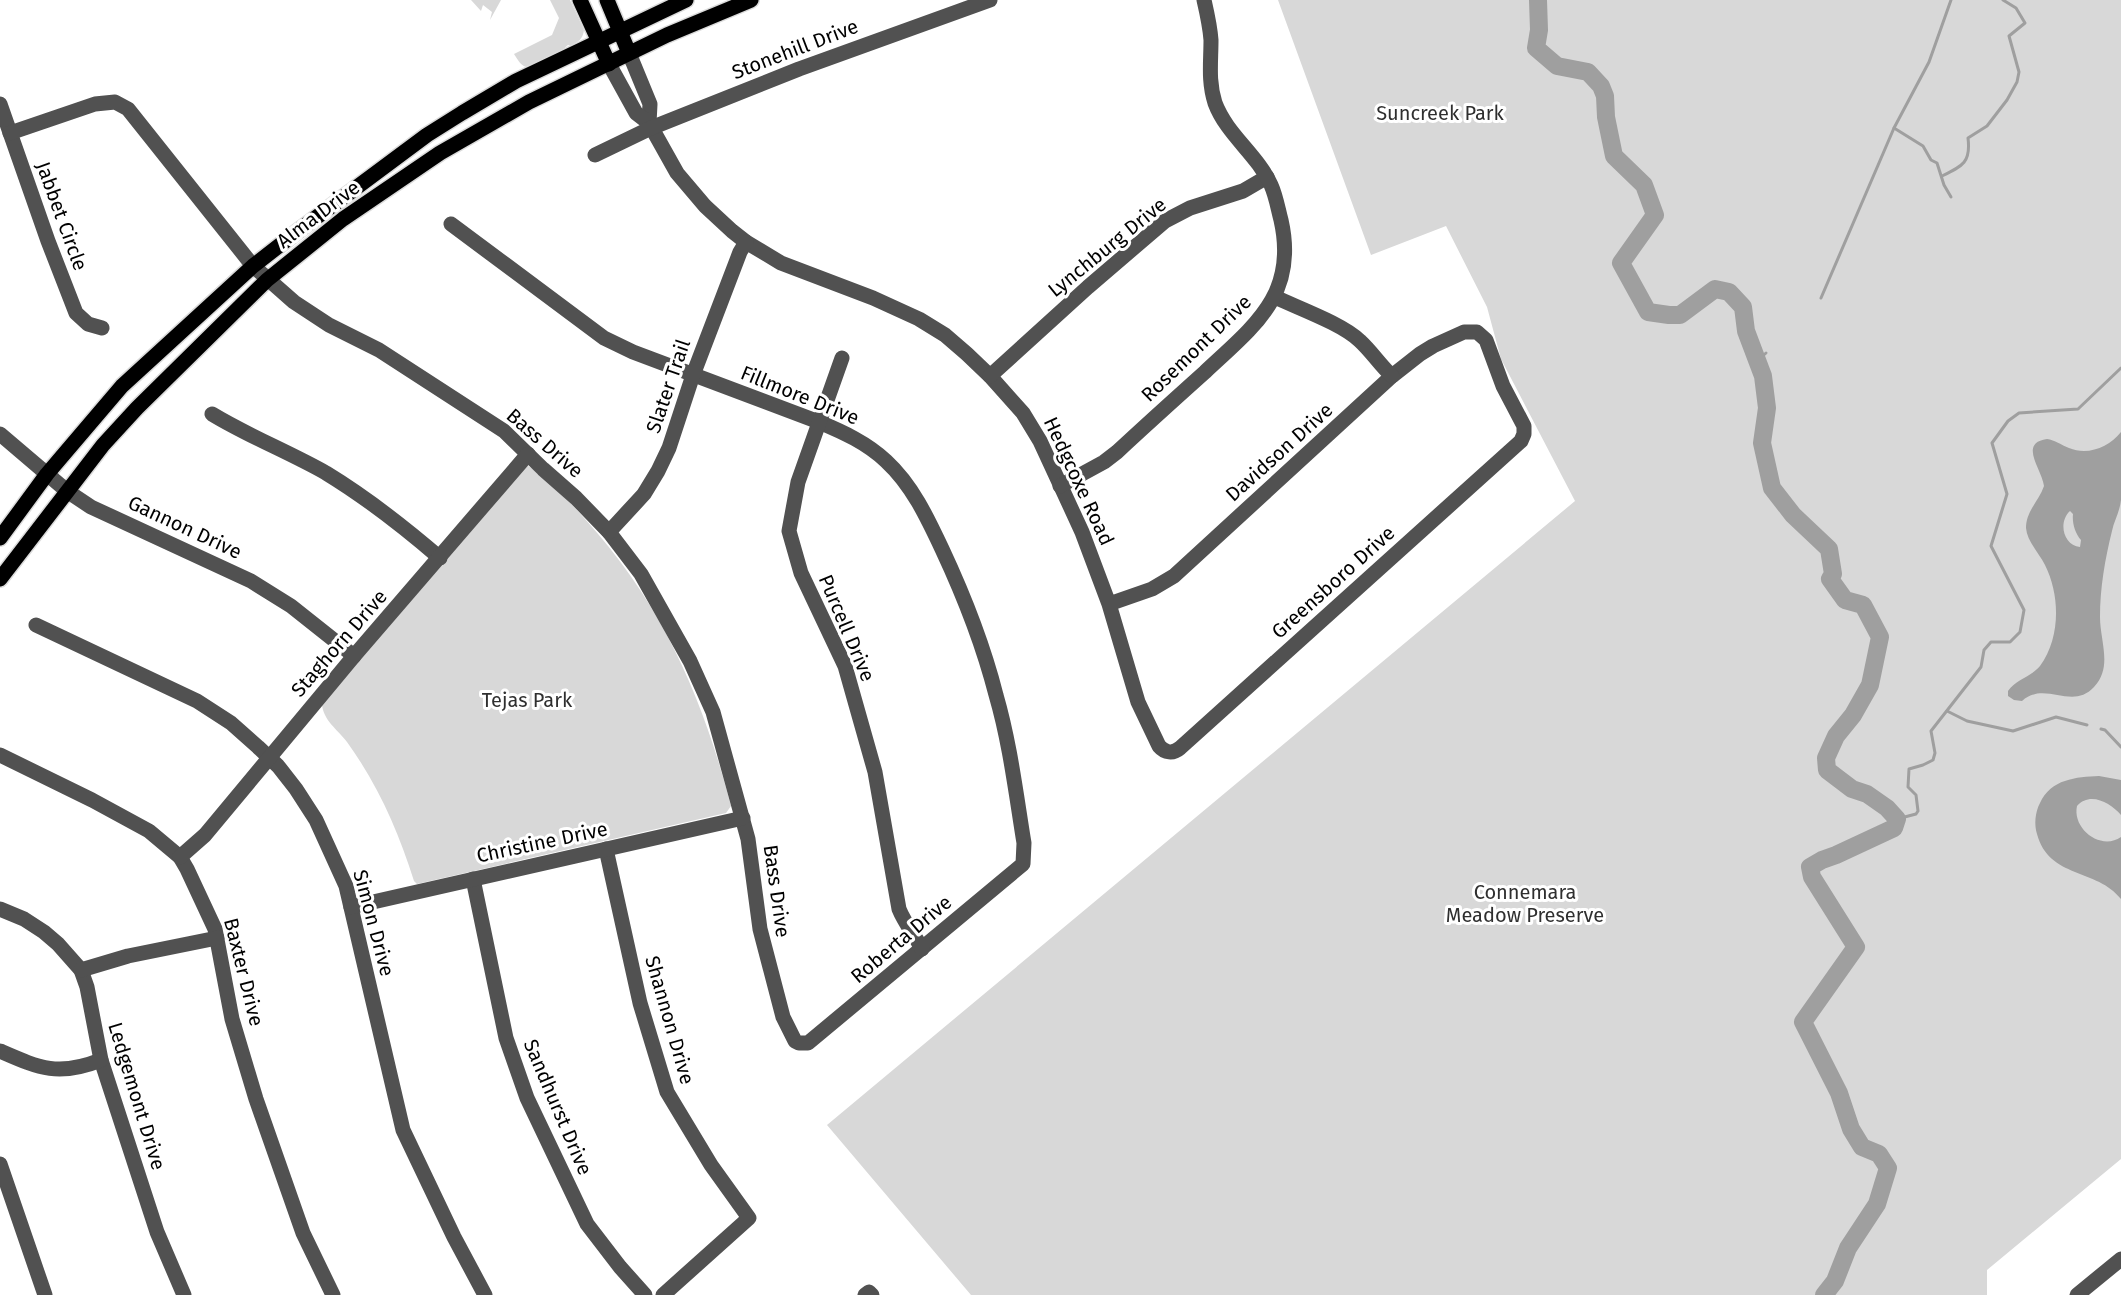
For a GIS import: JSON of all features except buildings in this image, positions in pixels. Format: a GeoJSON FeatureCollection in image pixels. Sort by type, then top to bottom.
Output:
{"type":"FeatureCollection","features":[{"type":"Feature","properties":{"kind":"main road","name":"Hedgcoxe Road"},"geometry":{"type":"LineString","coordinates":[[580,0],[597,42],[609,64]]}},
{"type":"Feature","properties":{"kind":"main road","name":"Hedgcoxe Road"},"geometry":{"type":"LineString","coordinates":[[607,0],[629,53]]}},
{"type":"Feature","properties":{"kind":"main road","name":"Alma Drive"},"geometry":{"type":"LineString","coordinates":[[0,538],[47,474],[122,386],[253,266],[427,135],[516,81],[686,0]]}},
{"type":"Feature","properties":{"kind":"main road","name":"Alma Drive"},"geometry":{"type":"LineString","coordinates":[[0,579],[103,445],[144,400],[200,348],[267,280],[343,219],[440,153],[529,102],[629,53],[751,0]]}},
{"type":"Feature","properties":{"kind":"main road"},"geometry":{"type":"LineString","coordinates":[[427,135],[440,153]]}},
{"type":"Feature","properties":{"kind":"street","name":"Rosemont Drive"},"geometry":{"type":"LineString","coordinates":[[1060,486],[1118,452],[1249,331],[1275,297],[1283,271],[1285,248],[1276,201],[1267,177],[1228,127],[1216,105],[1209,77],[1211,42],[1204,0]]}},
{"type":"Feature","properties":{"kind":"street","name":"Stonehill Drive"},"geometry":{"type":"LineString","coordinates":[[595,155],[650,126],[977,2]]}},
{"type":"Feature","properties":{"kind":"street","name":"Hedgcoxe Road"},"geometry":{"type":"LineString","coordinates":[[629,53],[650,104],[650,126]]}},
{"type":"Feature","properties":{"kind":"street","name":"Hedgcoxe Road"},"geometry":{"type":"LineString","coordinates":[[609,64],[636,113],[650,126],[677,173],[705,206],[746,242],[781,263],[873,298],[919,319],[945,335],[990,376],[1023,413],[1040,441],[1082,532],[1109,604],[1138,702],[1159,746],[1165,751]]}},
{"type":"Feature","properties":{"kind":"street","name":"Bass Drive"},"geometry":{"type":"LineString","coordinates":[[10,133],[95,104],[115,102],[128,109],[253,266],[267,280],[294,302],[329,325],[379,350],[504,431],[609,532],[641,574],[690,661],[713,712],[748,839],[766,957],[783,1017],[792,1038],[804,1044]]}},
{"type":"Feature","properties":{"kind":"street","name":"Jabbet Circle"},"geometry":{"type":"LineString","coordinates":[[0,104],[76,313],[88,324],[102,328]]}},
{"type":"Feature","properties":{"kind":"street","name":"Lynchburg Drive"},"geometry":{"type":"LineString","coordinates":[[990,376],[1088,287],[1166,221],[1190,208],[1243,190],[1267,177]]}},
{"type":"Feature","properties":{"kind":"street","name":"Fillmore Drive"},"geometry":{"type":"LineString","coordinates":[[451,224],[604,338],[633,352],[847,433],[886,460],[906,482],[926,514],[952,571],[977,631],[997,695],[1024,843],[1023,864]]}},
{"type":"Feature","properties":{"kind":"street","name":"Slater Trail"},"geometry":{"type":"LineString","coordinates":[[609,532],[644,494],[669,448],[693,375],[740,252],[746,242]]}},
{"type":"Feature","properties":{"kind":"street"},"geometry":{"type":"LineString","coordinates":[[1275,297],[1340,327],[1359,339],[1392,376]]}},
{"type":"Feature","properties":{"kind":"street","name":"Davidson Drive"},"geometry":{"type":"LineString","coordinates":[[1109,604],[1152,589],[1174,576],[1392,376],[1433,346],[1464,332],[1476,332],[1486,340],[1503,386],[1524,426],[1524,434]]}},
{"type":"Feature","properties":{"kind":"street","name":"Purcell Drive"},"geometry":{"type":"LineString","coordinates":[[842,358],[798,482],[789,531],[801,573],[845,666],[875,772],[899,909],[905,924],[915,935],[922,949]]}},
{"type":"Feature","properties":{"kind":"street"},"geometry":{"type":"LineString","coordinates":[[212,414],[324,472],[400,524],[440,558]]}},
{"type":"Feature","properties":{"kind":"street","name":"Gannon Drive"},"geometry":{"type":"LineString","coordinates":[[0,434],[67,491],[91,507],[251,581],[299,612],[354,656]]}},
{"type":"Feature","properties":{"kind":"street","name":"Greensboro Drive"},"geometry":{"type":"LineString","coordinates":[[1165,751],[1173,752],[1180,748],[1521,441],[1524,434]]}},
{"type":"Feature","properties":{"kind":"street","name":"Staghorn Drive"},"geometry":{"type":"LineString","coordinates":[[180,857],[205,835],[354,656],[528,454]]}},
{"type":"Feature","properties":{"kind":"street","name":"Simon Drive"},"geometry":{"type":"LineString","coordinates":[[36,625],[197,701],[231,723],[278,766],[296,789],[316,820],[346,886],[403,1130],[454,1237],[485,1295]]}},
{"type":"Feature","properties":{"kind":"street","name":"Baxter Drive"},"geometry":{"type":"LineString","coordinates":[[0,755],[126,817],[149,831],[180,857],[195,884],[217,938],[232,1019],[256,1099],[303,1233],[333,1295]]}},
{"type":"Feature","properties":{"kind":"street","name":"Christine Drive"},"geometry":{"type":"LineString","coordinates":[[351,907],[743,818]]}},
{"type":"Feature","properties":{"kind":"street","name":"Shannon Drive"},"geometry":{"type":"LineString","coordinates":[[606,849],[640,1004],[667,1092],[711,1165],[749,1218],[663,1295]]}},
{"type":"Feature","properties":{"kind":"street","name":"Roberta Drive"},"geometry":{"type":"LineString","coordinates":[[804,1044],[812,1041],[1023,864]]}},
{"type":"Feature","properties":{"kind":"street","name":"Sandhurst Drive"},"geometry":{"type":"LineString","coordinates":[[472,879],[506,1038],[528,1098],[587,1224],[645,1295]]}},
{"type":"Feature","properties":{"kind":"street","name":"Ledgemont Drive"},"geometry":{"type":"LineString","coordinates":[[0,909],[24,919],[44,932],[81,970],[87,987],[100,1060],[157,1232],[184,1295]]}},
{"type":"Feature","properties":{"kind":"street"},"geometry":{"type":"LineString","coordinates":[[81,970],[128,957],[217,938]]}},
{"type":"Feature","properties":{"kind":"street"},"geometry":{"type":"LineString","coordinates":[[2,1056],[46,1069],[67,1069],[100,1060]]}},
{"type":"Feature","properties":{"kind":"street"},"geometry":{"type":"LineString","coordinates":[[0,1164],[38,1293]]}},
{"type":"Feature","properties":{"kind":"street"},"geometry":{"type":"LineString","coordinates":[[2077,1295],[2121,1259]]}},
{"type":"Feature","properties":{"kind":"green space"},"geometry":{"type":"Polygon","coordinates":[[[471,0],[501,0],[490,20],[492,12],[483,5],[481,11],[471,0]]]}},
{"type":"Feature","properties":{"kind":"green space"},"geometry":{"type":"Polygon","coordinates":[[[550,0],[570,0],[584,30],[583,36],[574,45],[568,45],[559,53],[530,68],[524,66],[514,54],[552,35],[559,18],[550,0]]]}},
{"type":"Feature","properties":{"kind":"green space"},"geometry":{"type":"Polygon","coordinates":[[[1278,0],[2121,0],[2121,1159],[1987,1270],[1987,1295],[971,1295],[827,1125],[1575,501],[1501,359],[1487,307],[1446,226],[1371,255],[1278,0]]]}},
{"type":"Feature","properties":{"kind":"green space","name":"Tejas Park"},"geometry":{"type":"Polygon","coordinates":[[[528,466],[550,483],[585,519],[636,584],[657,618],[676,653],[707,726],[731,806],[726,813],[417,884],[378,791],[347,742],[328,720],[322,704],[524,467],[528,466]]]}},
{"type":"Feature","properties":{"kind":"shaded area"},"geometry":{"type":"Polygon","coordinates":[[[2121,432],[2121,500],[2109,542],[2102,584],[2100,617],[2104,662],[2100,679],[2086,694],[2068,696],[2040,693],[2031,695],[2022,701],[2014,700],[2008,696],[2008,691],[2040,666],[2047,655],[2055,629],[2054,589],[2045,565],[2029,538],[2026,528],[2030,511],[2044,486],[2034,458],[2034,446],[2038,441],[2047,439],[2083,451],[2098,449],[2121,432]],[[2070,511],[2066,516],[2064,532],[2070,542],[2080,547],[2081,540],[2074,528],[2073,514],[2070,511]]]}},
{"type":"Feature","properties":{"kind":"shaded area"},"geometry":{"type":"Polygon","coordinates":[[[2099,776],[2121,780],[2121,815],[2112,806],[2100,800],[2088,799],[2077,806],[2077,815],[2083,830],[2097,839],[2113,841],[2121,837],[2121,899],[2099,882],[2052,859],[2043,848],[2036,830],[2038,807],[2051,789],[2065,781],[2099,776]]]}},
{"type":"Feature","properties":{"kind":"waterway"},"geometry":{"type":"LineString","coordinates":[[1538,0],[1539,30],[1536,48],[1557,66],[1588,72],[1601,86],[1605,96],[1606,117],[1614,156],[1644,185],[1655,215],[1621,263],[1648,312],[1680,315],[1715,289],[1729,292],[1743,307],[1746,331],[1763,376],[1767,408],[1762,443],[1772,488],[1793,515],[1829,549],[1833,574],[1830,579],[1845,600],[1863,605],[1880,637],[1870,685],[1853,715],[1836,736],[1826,758],[1827,770],[1852,789],[1867,794],[1887,808],[1897,819],[1894,828],[1810,867],[1812,877],[1856,947],[1803,1022],[1839,1093],[1851,1129],[1862,1147],[1879,1154],[1888,1168],[1877,1204],[1848,1248],[1835,1281],[1824,1295]]}},
{"type":"Feature","properties":{"kind":"waterway"},"geometry":{"type":"LineString","coordinates":[[1821,298],[1894,128],[1929,62],[1951,0]]}},
{"type":"Feature","properties":{"kind":"waterway"},"geometry":{"type":"LineString","coordinates":[[1942,176],[1964,162],[1968,153],[1968,138],[1987,126],[2007,100],[2017,82],[2019,72],[2009,36],[2025,23],[2016,8],[2003,0]]}},
{"type":"Feature","properties":{"kind":"waterway"},"geometry":{"type":"LineString","coordinates":[[1894,128],[1923,146],[1931,160],[1937,163],[1944,185],[1951,197]]}},
{"type":"Feature","properties":{"kind":"waterway"},"geometry":{"type":"LineString","coordinates":[[1757,361],[1766,353]]}},
{"type":"Feature","properties":{"kind":"waterway"},"geometry":{"type":"LineString","coordinates":[[1897,819],[1916,814],[1918,811],[1916,795],[1908,787],[1909,769],[1933,760],[1935,753],[1931,731],[1981,667],[1984,650],[1991,642],[2010,642],[2020,632],[2024,610],[1991,546],[2007,494],[1992,443],[2008,421],[2019,413],[2078,409],[2121,368]]}},
{"type":"Feature","properties":{"kind":"waterway"},"geometry":{"type":"LineString","coordinates":[[1947,711],[1967,721],[2013,731],[2056,717],[2087,725]]}},
{"type":"Feature","properties":{"kind":"waterway"},"geometry":{"type":"LineString","coordinates":[[2101,729],[2105,730],[2121,747]]}},
{"type":"Feature","properties":{"kind":"park label","name":"Suncreek Park"},"geometry":{"type":"Point","coordinates":[1440,113]}},
{"type":"Feature","properties":{"kind":"park label","name":"Connemara Meadow Preserve"},"geometry":{"type":"Point","coordinates":[1525,904]}}]}
